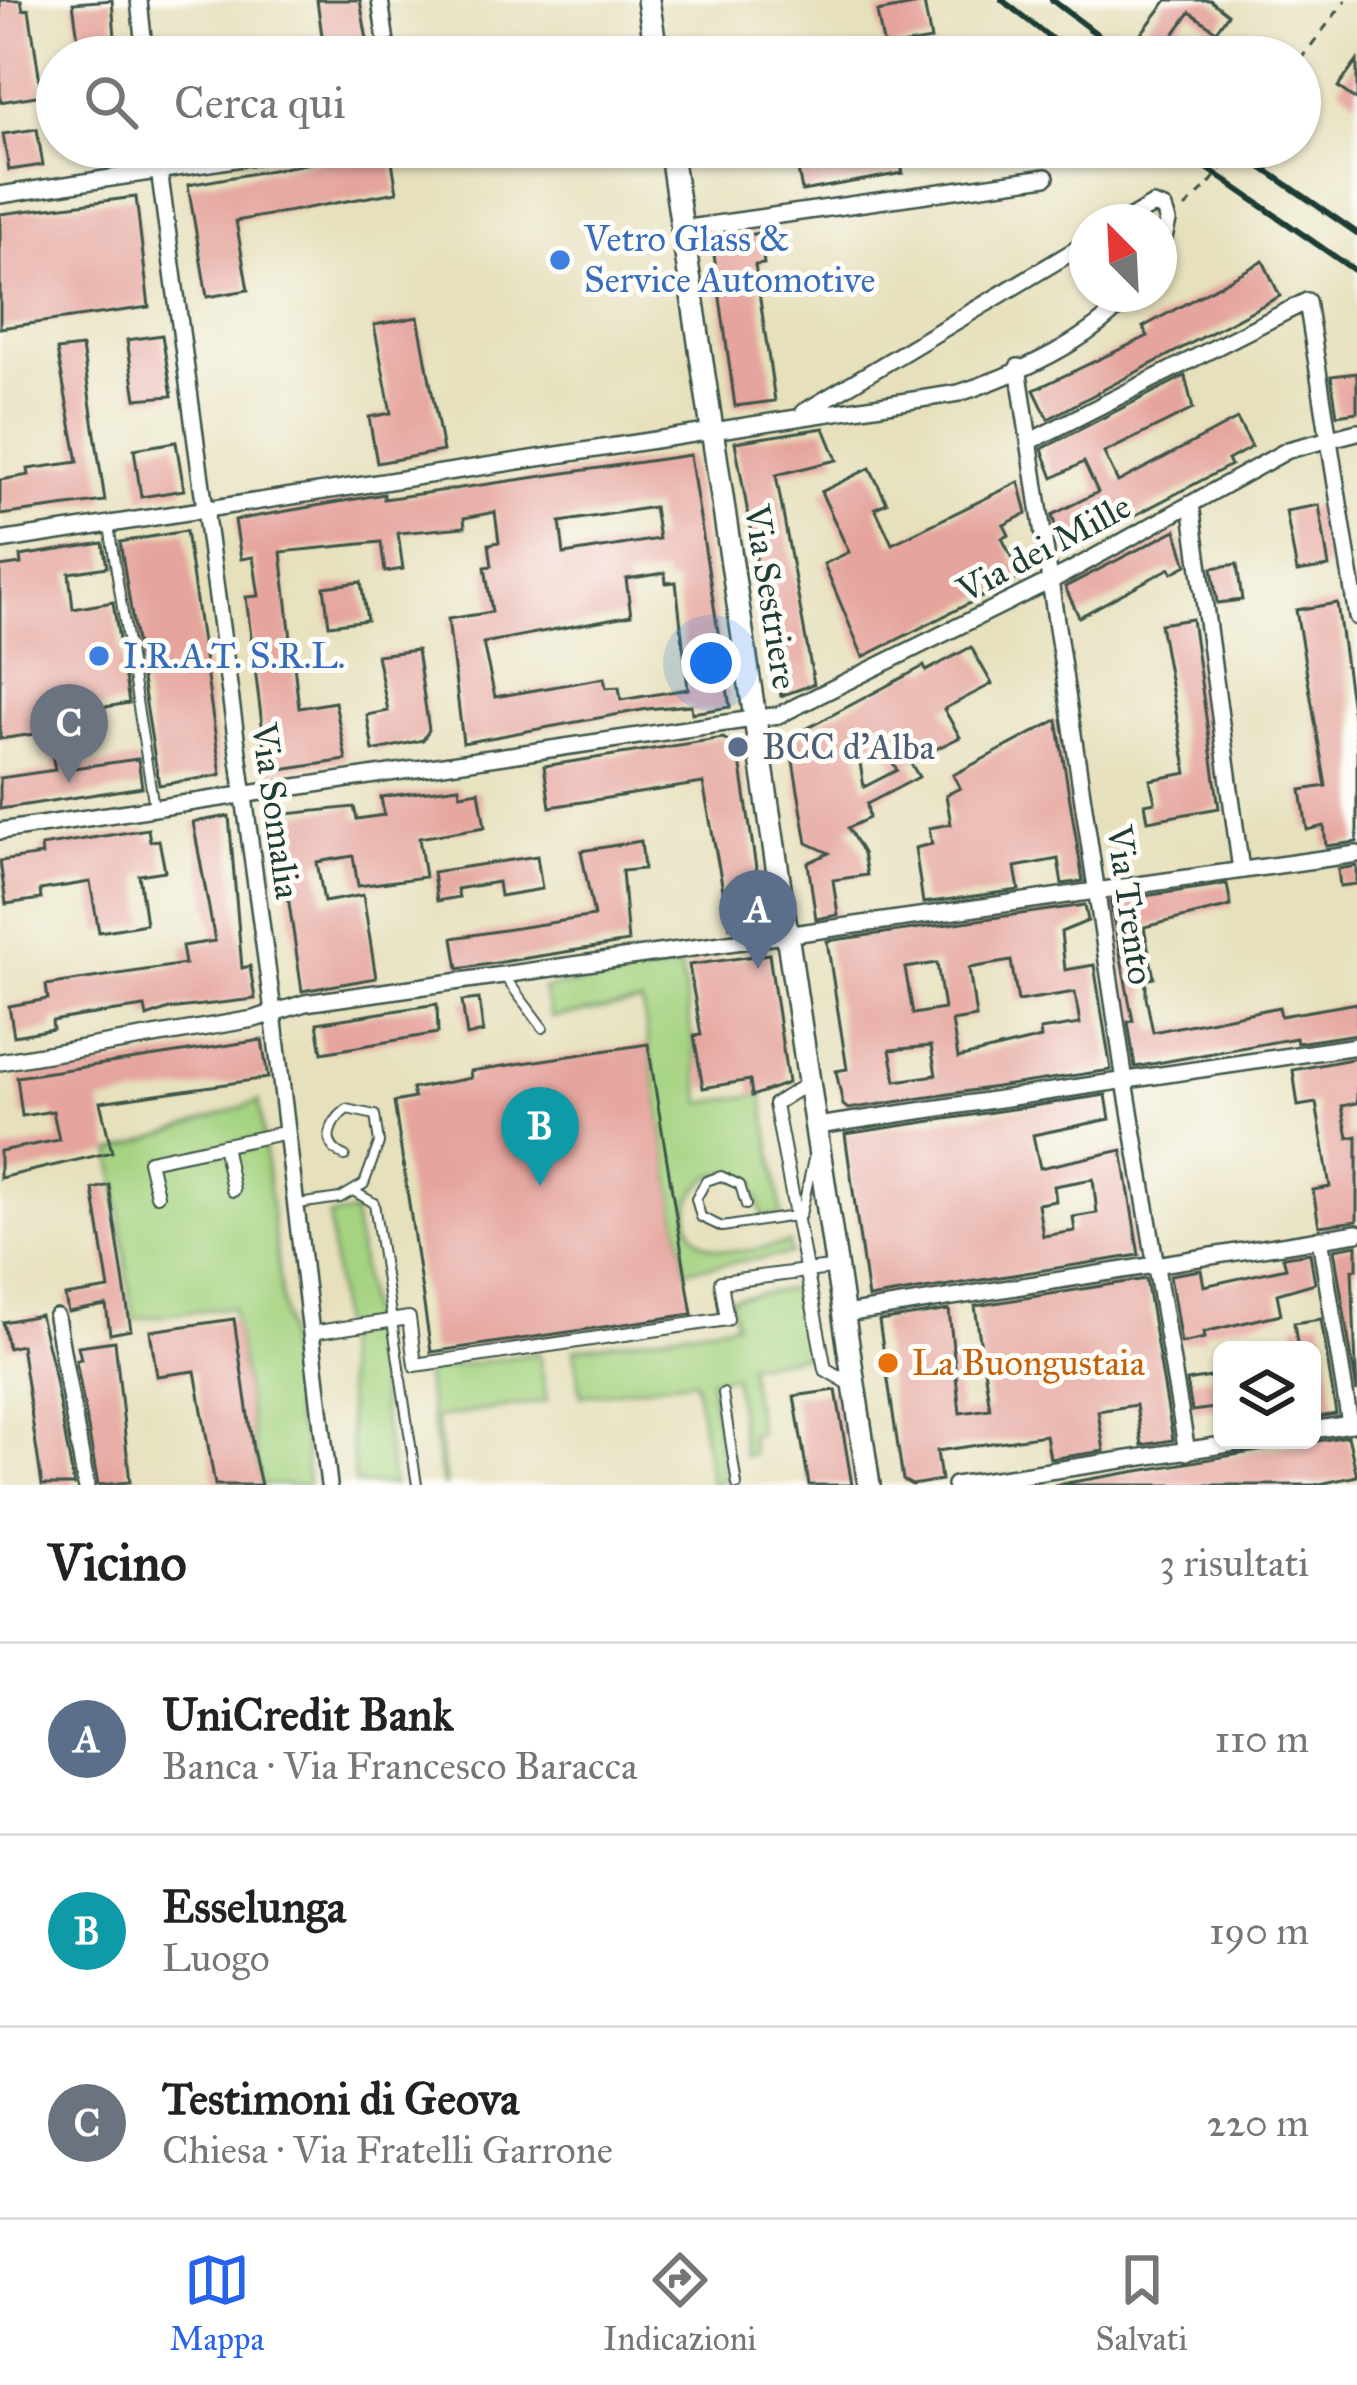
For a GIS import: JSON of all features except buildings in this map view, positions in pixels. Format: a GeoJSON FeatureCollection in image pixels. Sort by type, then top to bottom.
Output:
{"type":"FeatureCollection","features":[{"type":"Feature","properties":{"kind":"main road"},"geometry":{"type":"LineString","coordinates":[[648,0],[654,36]]}},
{"type":"Feature","properties":{"kind":"main road","name":"Via Sestriere"},"geometry":{"type":"LineString","coordinates":[[673,168],[869,1485]]}},
{"type":"Feature","properties":{"kind":"street"},"geometry":{"type":"LineString","coordinates":[[139,0],[143,36]]}},
{"type":"Feature","properties":{"kind":"street"},"geometry":{"type":"LineString","coordinates":[[380,0],[385,36]]}},
{"type":"Feature","properties":{"kind":"street","name":"Via Somalia"},"geometry":{"type":"LineString","coordinates":[[159,168],[273,1012],[329,1485]]}},
{"type":"Feature","properties":{"kind":"street"},"geometry":{"type":"LineString","coordinates":[[0,195],[178,168]]}},
{"type":"Feature","properties":{"kind":"street"},"geometry":{"type":"LineString","coordinates":[[682,229],[1046,176]]}},
{"type":"Feature","properties":{"kind":"street"},"geometry":{"type":"LineString","coordinates":[[797,417],[1069,254]]}},
{"type":"Feature","properties":{"kind":"street"},"geometry":{"type":"LineString","coordinates":[[1031,441],[1307,301],[1357,617]]}},
{"type":"Feature","properties":{"kind":"street"},"geometry":{"type":"LineString","coordinates":[[0,541],[959,393],[1109,320],[1115,312]]}},
{"type":"Feature","properties":{"kind":"street","name":"Via Trento"},"geometry":{"type":"LineString","coordinates":[[1018,367],[1125,1081],[1187,1452]]}},
{"type":"Feature","properties":{"kind":"street","name":"Via dei Mille"},"geometry":{"type":"LineString","coordinates":[[0,831],[758,721],[799,706],[1051,580],[1288,451],[1357,432]]}},
{"type":"Feature","properties":{"kind":"street"},"geometry":{"type":"LineString","coordinates":[[1191,504],[1241,870]]}},
{"type":"Feature","properties":{"kind":"street"},"geometry":{"type":"LineString","coordinates":[[0,1062],[503,974],[1099,894],[1357,854]]}},
{"type":"Feature","properties":{"kind":"street"},"geometry":{"type":"LineString","coordinates":[[819,1137],[1125,1081],[1357,1046]]}},
{"type":"Feature","properties":{"kind":"street"},"geometry":{"type":"LineString","coordinates":[[811,1081],[775,1104],[824,1370],[855,1386]]}},
{"type":"Feature","properties":{"kind":"street"},"geometry":{"type":"LineString","coordinates":[[157,1195],[149,1161],[288,1132]]}},
{"type":"Feature","properties":{"kind":"street"},"geometry":{"type":"LineString","coordinates":[[224,1145],[233,1190]]}},
{"type":"Feature","properties":{"kind":"street"},"geometry":{"type":"LineString","coordinates":[[844,1314],[1357,1233]]}},
{"type":"Feature","properties":{"kind":"street"},"geometry":{"type":"LineString","coordinates":[[1320,1238],[1353,1423],[1321,1428]]}},
{"type":"Feature","properties":{"kind":"street"},"geometry":{"type":"LineString","coordinates":[[311,1333],[409,1318],[416,1365],[728,1319],[722,1282],[838,1267]]}},
{"type":"Feature","properties":{"kind":"street"},"geometry":{"type":"LineString","coordinates":[[56,1317],[86,1485]]}},
{"type":"Feature","properties":{"kind":"street"},"geometry":{"type":"LineString","coordinates":[[955,1485],[1213,1447]]}},
{"type":"Feature","properties":{"kind":"lane"},"geometry":{"type":"LineString","coordinates":[[109,524],[154,807]]}},
{"type":"Feature","properties":{"kind":"lane"},"geometry":{"type":"LineString","coordinates":[[503,974],[543,1028]]}},
{"type":"Feature","properties":{"kind":"lane"},"geometry":{"type":"LineString","coordinates":[[345,1156],[331,1144],[335,1118],[347,1109],[375,1115],[379,1143],[355,1192]]}},
{"type":"Feature","properties":{"kind":"lane"},"geometry":{"type":"LineString","coordinates":[[746,1205],[740,1185],[721,1176],[706,1181],[696,1199],[700,1217],[716,1227],[796,1216],[806,1205],[808,1167],[819,1137]]}},
{"type":"Feature","properties":{"kind":"lane"},"geometry":{"type":"LineString","coordinates":[[296,1204],[355,1192],[374,1203],[417,1485]]}},
{"type":"Feature","properties":{"kind":"lane"},"geometry":{"type":"LineString","coordinates":[[723,1393],[737,1485]]}},
{"type":"Feature","properties":{"kind":"path"},"geometry":{"type":"LineString","coordinates":[[1318,36],[1346,0]]}},
{"type":"Feature","properties":{"kind":"path"},"geometry":{"type":"LineString","coordinates":[[1191,203],[1222,168]]}},
{"type":"Feature","properties":{"kind":"green space"},"geometry":{"type":"Polygon","coordinates":[[[681,967],[702,1103],[762,1094],[782,1214],[763,1218],[749,1184],[714,1175],[694,1194],[688,1217],[691,1228],[708,1246],[722,1250],[789,1243],[791,1254],[685,1270],[642,1003],[551,1018],[543,989],[681,967]]]}},
{"type":"Feature","properties":{"kind":"green space"},"geometry":{"type":"Polygon","coordinates":[[[259,1101],[296,1424],[303,1435],[308,1485],[261,1485],[232,1307],[133,1319],[112,1152],[259,1101]]]}},
{"type":"Feature","properties":{"kind":"green space"},"geometry":{"type":"Polygon","coordinates":[[[354,1213],[393,1485],[355,1485],[329,1216],[354,1213]]]}},
{"type":"Feature","properties":{"kind":"green space"},"geometry":{"type":"Polygon","coordinates":[[[798,1288],[809,1355],[748,1365],[759,1434],[750,1435],[753,1454],[744,1456],[734,1376],[710,1379],[724,1483],[711,1485],[695,1380],[581,1396],[574,1349],[735,1323],[731,1298],[798,1288]]]}},
{"type":"Feature","properties":{"kind":"green space"},"geometry":{"type":"Polygon","coordinates":[[[539,1353],[547,1401],[436,1418],[446,1485],[442,1485],[424,1371],[539,1353]]]}},
{"type":"Feature","properties":{"kind":"railway"},"geometry":{"type":"LineString","coordinates":[[1002,0],[1048,36]]}},
{"type":"Feature","properties":{"kind":"railway"},"geometry":{"type":"LineString","coordinates":[[1052,0],[1099,36]]}},
{"type":"Feature","properties":{"kind":"railway"},"geometry":{"type":"LineString","coordinates":[[1207,168],[1357,272]]}},
{"type":"Feature","properties":{"kind":"railway"},"geometry":{"type":"LineString","coordinates":[[1263,168],[1357,233]]}},
{"type":"Feature","properties":{"kind":"place","name":"Vetro Glass & Service Automotive"},"geometry":{"type":"Point","coordinates":[560,260]}},
{"type":"Feature","properties":{"kind":"place","name":"I.R.A.T. S.R.L."},"geometry":{"type":"Point","coordinates":[99,656]}},
{"type":"Feature","properties":{"kind":"place","name":"BCC d'Alba"},"geometry":{"type":"Point","coordinates":[738,747]}},
{"type":"Feature","properties":{"kind":"place","name":"Testimoni di Geova"},"geometry":{"type":"Point","coordinates":[69,783]}},
{"type":"Feature","properties":{"kind":"place","name":"UniCredit Bank"},"geometry":{"type":"Point","coordinates":[758,969]}},
{"type":"Feature","properties":{"kind":"place","name":"Esselunga"},"geometry":{"type":"Point","coordinates":[540,1186]}},
{"type":"Feature","properties":{"kind":"place","name":"La Buongustaia"},"geometry":{"type":"Point","coordinates":[888,1363]}}]}
